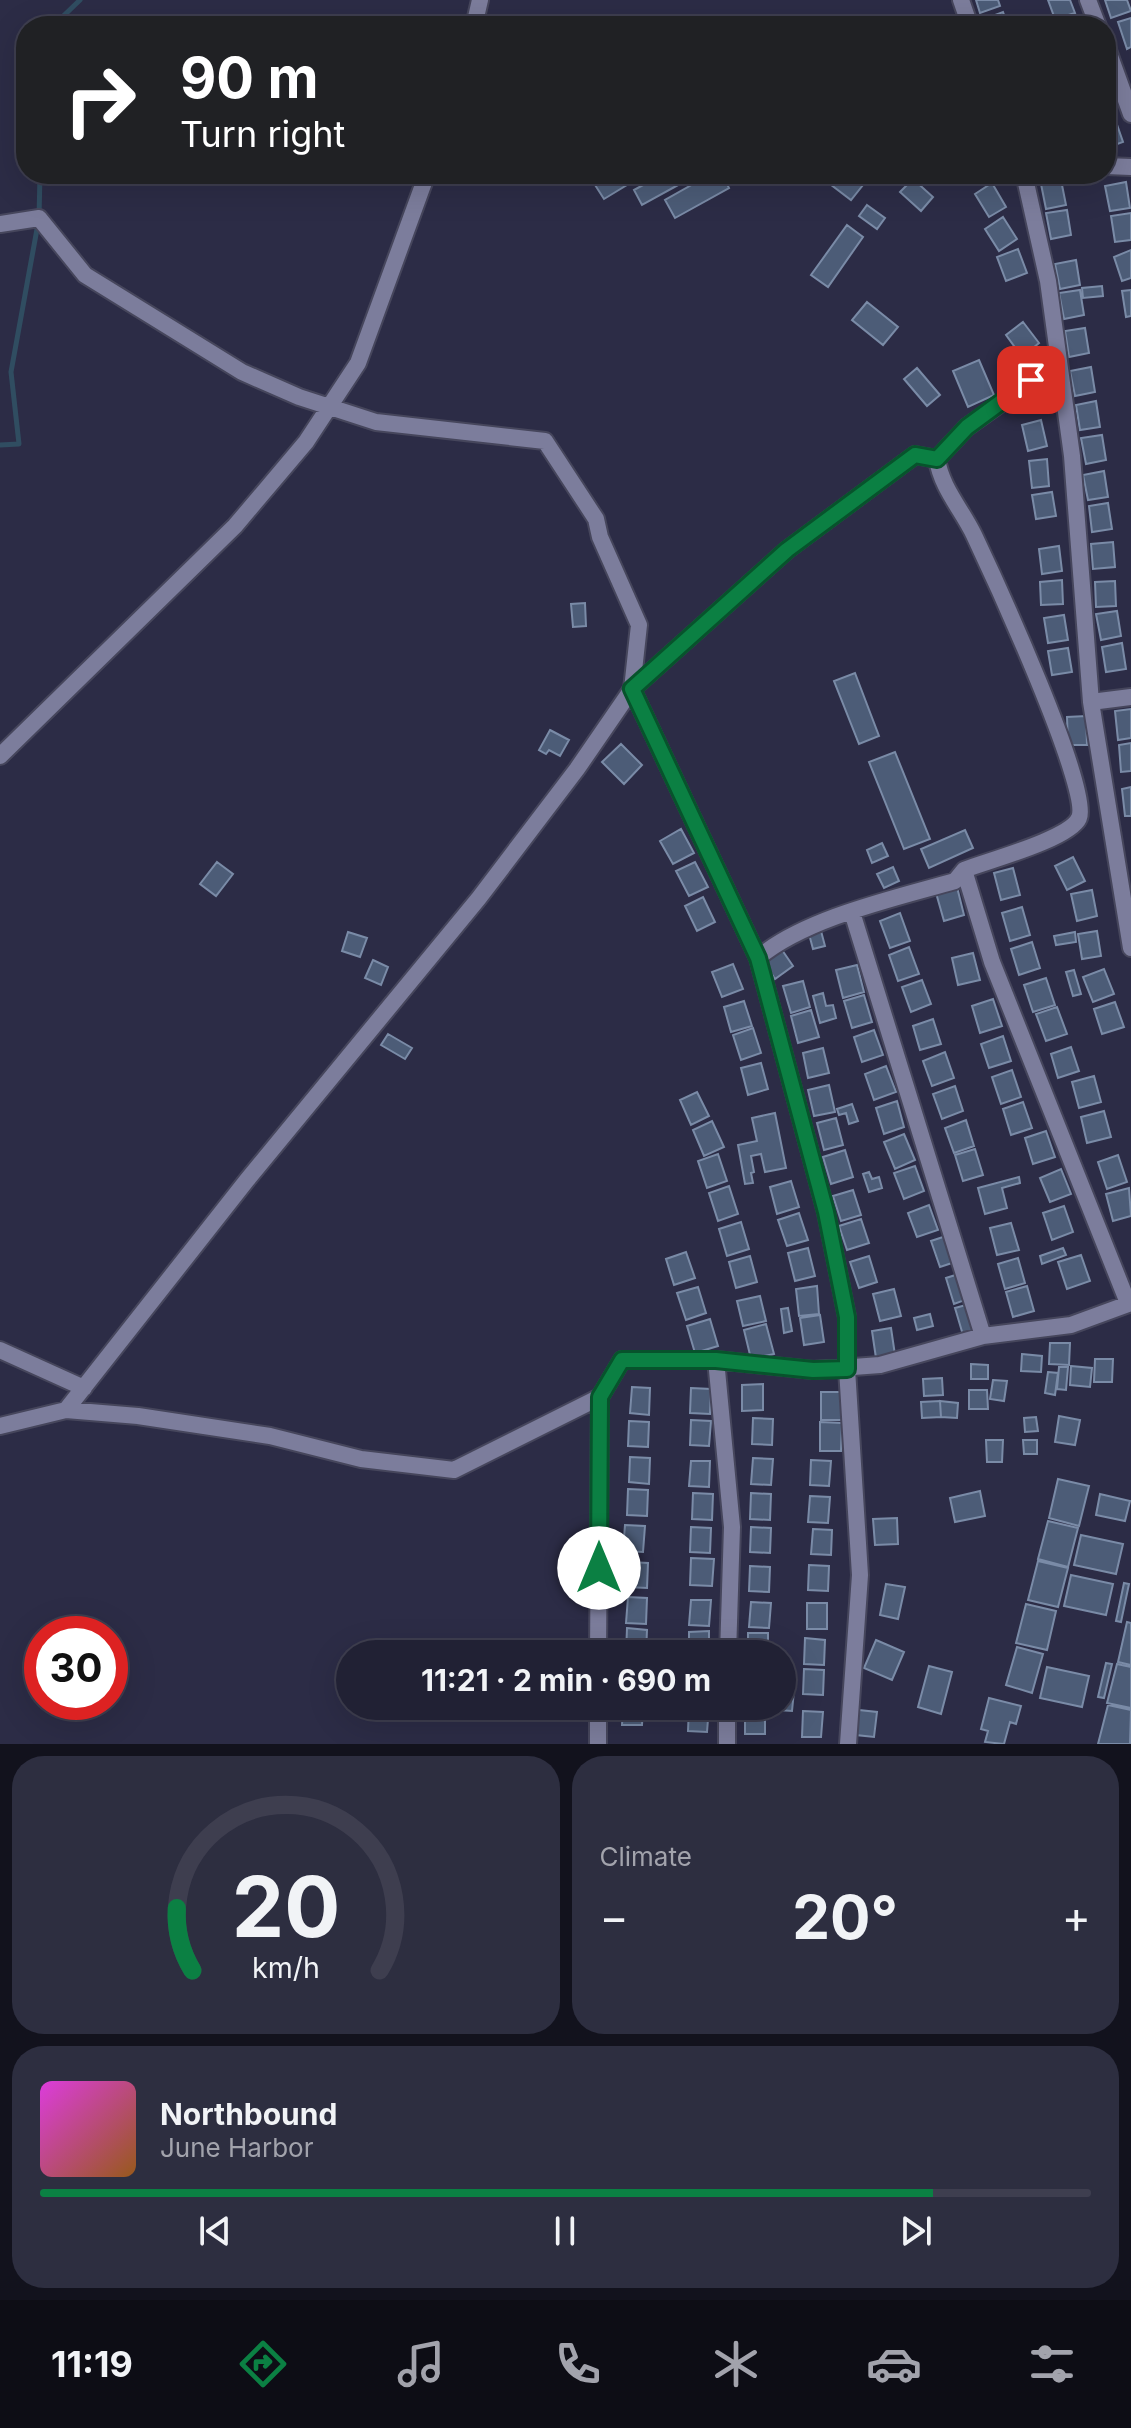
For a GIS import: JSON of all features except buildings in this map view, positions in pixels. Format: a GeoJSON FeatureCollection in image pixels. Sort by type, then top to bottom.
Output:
{"type":"FeatureCollection","features":[{"type":"Feature","properties":{"kind":"street"},"geometry":{"type":"LineString","coordinates":[[1116,73],[1131,114]]}},
{"type":"Feature","properties":{"kind":"street"},"geometry":{"type":"LineString","coordinates":[[0,756],[235,526],[281,474],[332,406],[358,363],[423,184]]}},
{"type":"Feature","properties":{"kind":"street"},"geometry":{"type":"LineString","coordinates":[[1027,184],[1039,233],[1072,456],[1091,702],[1131,948]]}},
{"type":"Feature","properties":{"kind":"street"},"geometry":{"type":"LineString","coordinates":[[0,224],[39,218],[85,275],[242,372],[299,397],[376,422],[545,441],[596,519],[600,537],[639,625],[632,689],[758,958],[826,1212],[847,1317],[847,1369],[860,1575],[848,1744]]}},
{"type":"Feature","properties":{"kind":"street"},"geometry":{"type":"LineString","coordinates":[[937,459],[967,427],[1059,362]]}},
{"type":"Feature","properties":{"kind":"street"},"geometry":{"type":"LineString","coordinates":[[66,1410],[247,1180],[450,935],[585,759],[632,689],[787,550],[915,455],[937,459]]}},
{"type":"Feature","properties":{"kind":"street"},"geometry":{"type":"LineString","coordinates":[[758,958],[778,943],[852,912],[955,881],[964,870],[1054,836],[1074,825],[1081,816],[1081,800],[1066,753],[996,581],[968,522],[939,473],[937,459]]}},
{"type":"Feature","properties":{"kind":"street"},"geometry":{"type":"LineString","coordinates":[[1091,702],[1131,697]]}},
{"type":"Feature","properties":{"kind":"street"},"geometry":{"type":"LineString","coordinates":[[598,1640],[600,1397],[622,1360],[716,1360],[813,1370],[847,1369],[880,1365],[983,1336],[1071,1325],[1130,1303],[992,962],[964,870]]}},
{"type":"Feature","properties":{"kind":"street"},"geometry":{"type":"LineString","coordinates":[[852,912],[983,1336]]}},
{"type":"Feature","properties":{"kind":"street"},"geometry":{"type":"LineString","coordinates":[[0,1350],[84,1388]]}},
{"type":"Feature","properties":{"kind":"street"},"geometry":{"type":"LineString","coordinates":[[716,1360],[732,1527],[728,1640]]}},
{"type":"Feature","properties":{"kind":"street"},"geometry":{"type":"LineString","coordinates":[[0,1426],[66,1410],[138,1416],[270,1436],[361,1459],[454,1470],[600,1397]]}},
{"type":"Feature","properties":{"kind":"street"},"geometry":{"type":"LineString","coordinates":[[598,1720],[598,1744]]}},
{"type":"Feature","properties":{"kind":"street"},"geometry":{"type":"LineString","coordinates":[[727,1720],[727,1744]]}},
{"type":"Feature","properties":{"kind":"waterway"},"geometry":{"type":"LineString","coordinates":[[63,16],[80,0]]}},
{"type":"Feature","properties":{"kind":"waterway"},"geometry":{"type":"LineString","coordinates":[[0,445],[19,444],[11,372],[39,218],[40,184]]}},
{"type":"Feature","properties":{"kind":"route"},"geometry":{"type":"LineString","coordinates":[[599,1568],[600,1397],[622,1360],[716,1360],[813,1370],[847,1369],[847,1317],[826,1212],[758,958],[632,689],[787,550],[915,455],[937,459],[967,427],[1031,380]]}}]}
